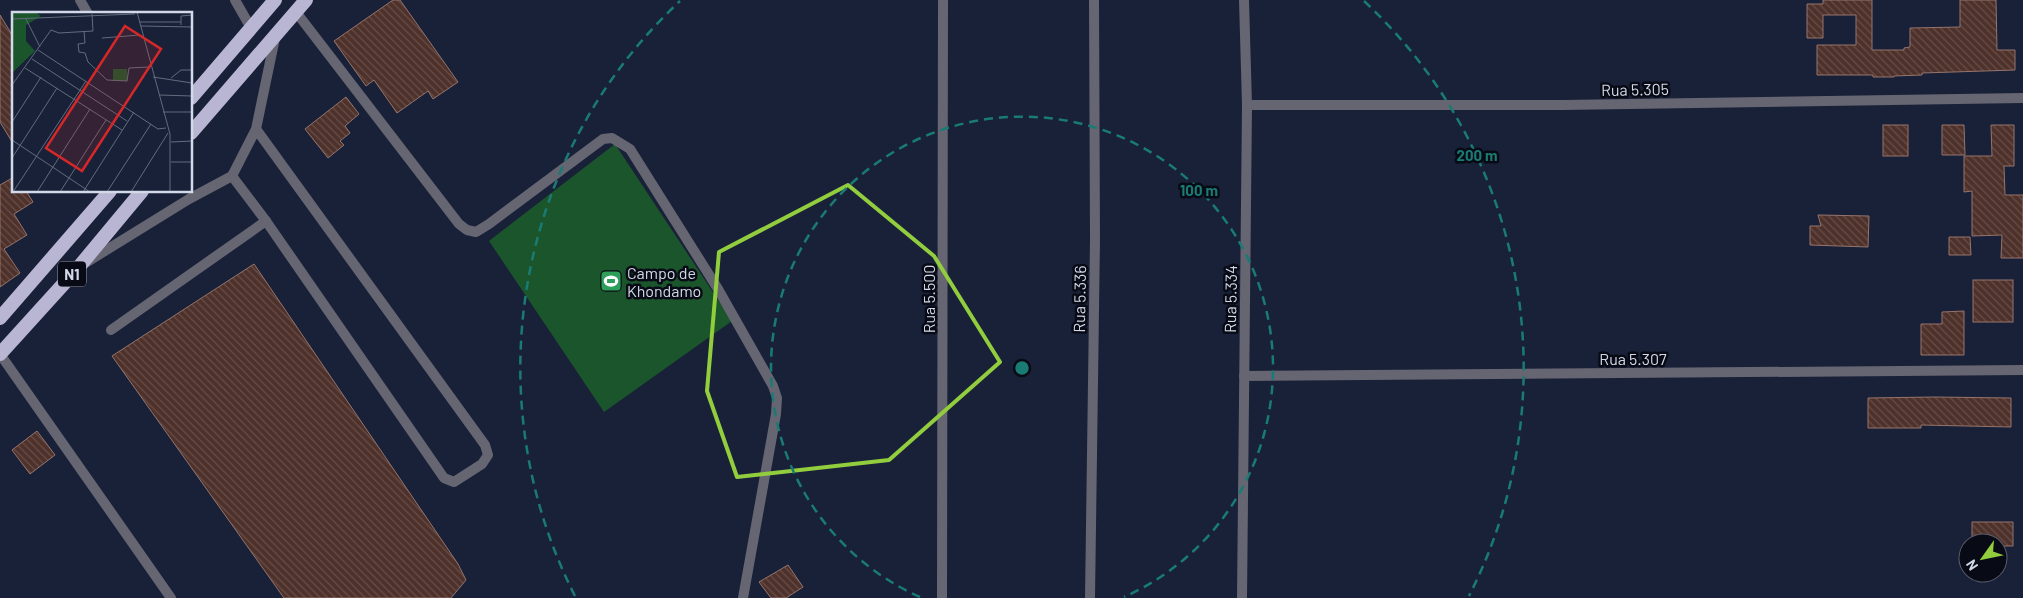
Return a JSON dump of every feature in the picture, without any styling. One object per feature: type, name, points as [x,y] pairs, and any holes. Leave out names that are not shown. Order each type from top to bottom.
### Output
[{"type":"highway","points":[[192,97],[275,0]]},
{"type":"highway","points":[[192,132],[306,0]]},
{"type":"highway","name":"N1","points":[[0,318],[109,192]]},
{"type":"highway","name":"N1","points":[[0,354],[78,268],[141,192]]},
{"type":"street","points":[[80,0],[87,12]]},
{"type":"street","points":[[235,0],[251,28]]},
{"type":"street","name":"Rua 5.500","points":[[942,598],[943,0]]},
{"type":"street","name":"Rua 5.336","points":[[1090,598],[1095,239],[1094,0]]},
{"type":"street","name":"Rua 5.334","points":[[1242,598],[1247,105],[1244,0]]},
{"type":"street","points":[[296,12],[459,224],[467,230],[476,232],[489,224],[602,139],[612,138],[630,149],[718,289],[773,386],[777,398],[776,414],[743,598]]},
{"type":"street","points":[[78,268],[189,199],[232,176],[256,130],[275,37]]},
{"type":"street","name":"Rua 5.305","points":[[1247,105],[1563,105],[2023,98]]},
{"type":"street","points":[[232,176],[266,221],[444,478],[454,482],[482,464],[488,455],[485,445],[256,130]]},
{"type":"street","points":[[112,330],[266,221]]},
{"type":"street","points":[[0,354],[171,598]]},
{"type":"street","name":"Rua 5.307","points":[[1244,376],[2023,370]]},
{"type":"highlighted area","points":[[848,185],[934,256],[1000,362],[889,460],[737,477],[707,391],[719,252]]},
{"type":"green space","name":"Campo de Khondamo","points":[[615,144],[732,321],[604,412],[489,241]]},
{"type":"building","points":[[393,0],[400,0],[458,82],[433,99],[428,91],[397,113],[374,80],[366,86],[334,41]]},
{"type":"building","points":[[1823,0],[1872,0],[1872,50],[1904,50],[1904,48],[1910,47],[1910,28],[1960,27],[1960,0],[1996,0],[1997,50],[2015,50],[2015,70],[1922,73],[1922,75],[1894,77],[1817,75],[1817,45],[1856,45],[1856,15],[1823,15],[1823,38],[1807,38],[1807,4],[1823,4]]},
{"type":"building","points":[[0,15],[12,35],[12,142],[0,122]]},
{"type":"building","points":[[346,97],[359,114],[345,126],[350,133],[340,141],[344,145],[328,158],[305,129]]},
{"type":"building","points":[[1883,125],[1908,125],[1908,156],[1883,156]]},
{"type":"building","points":[[1942,125],[1964,125],[1965,155],[1942,155]]},
{"type":"building","points":[[1991,125],[2014,125],[2014,166],[2004,166],[2005,195],[2023,195],[2023,258],[2001,258],[2002,235],[1972,236],[1972,191],[1964,192],[1964,156],[1992,156]]},
{"type":"building","points":[[12,178],[12,192],[27,192],[33,202],[14,214],[27,235],[4,249],[20,273],[0,287],[0,185]]},
{"type":"building","points":[[1818,215],[1869,216],[1868,247],[1810,245],[1810,226],[1821,226]]},
{"type":"building","points":[[1949,237],[1970,237],[1971,255],[1949,255]]},
{"type":"building","points":[[254,264],[458,564],[466,580],[451,598],[284,598],[112,356]]},
{"type":"building","points":[[1973,280],[2013,280],[2013,322],[1973,322]]},
{"type":"building","points":[[1964,311],[1964,355],[1921,355],[1921,324],[1942,324],[1942,312]]},
{"type":"building","points":[[1868,398],[2011,398],[2011,427],[1921,425],[1921,428],[1868,428]]},
{"type":"building","points":[[37,431],[55,455],[30,474],[12,450]]},
{"type":"building","points":[[1972,522],[2013,522],[2013,546],[2008,546],[2008,533],[1972,533]]},
{"type":"building","points":[[788,565],[803,587],[786,598],[771,598],[759,582]]},
{"type":"place","name":"Campo de Khondamo","points":[[611,281]]}]
